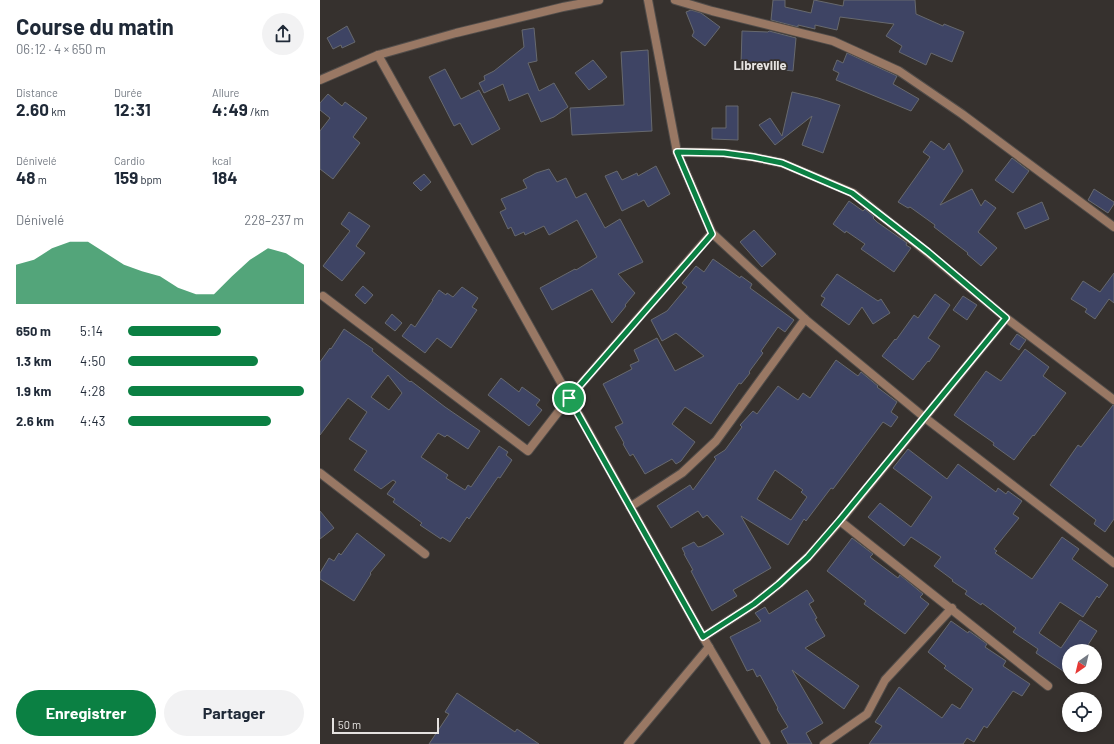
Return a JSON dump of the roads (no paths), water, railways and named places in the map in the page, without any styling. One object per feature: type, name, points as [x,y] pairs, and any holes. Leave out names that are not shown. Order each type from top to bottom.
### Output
[{"type":"street","points":[[320,80],[378,55],[464,31],[563,7],[599,0]]},
{"type":"street","points":[[648,0],[677,152],[712,234],[805,319],[924,417],[1114,563]]},
{"type":"street","points":[[675,0],[712,11],[833,41],[899,71],[962,114],[1114,227]]},
{"type":"street","points":[[378,55],[703,637],[766,744]]},
{"type":"street","points":[[677,152],[724,153],[782,163],[852,193],[928,252],[1006,318],[1114,400]]},
{"type":"street","points":[[323,296],[528,451],[569,398],[712,234]]},
{"type":"street","points":[[703,637],[754,604],[779,584],[808,557],[1006,318]]},
{"type":"street","points":[[630,507],[682,473],[716,442],[805,319]]},
{"type":"street","points":[[320,473],[425,554]]},
{"type":"street","points":[[840,520],[1048,686]]},
{"type":"street","points":[[824,744],[867,714],[884,680],[952,608]]},
{"type":"street","points":[[628,744],[709,647]]},
{"type":"district","name":"Libreville","points":[[760,65]]}]
